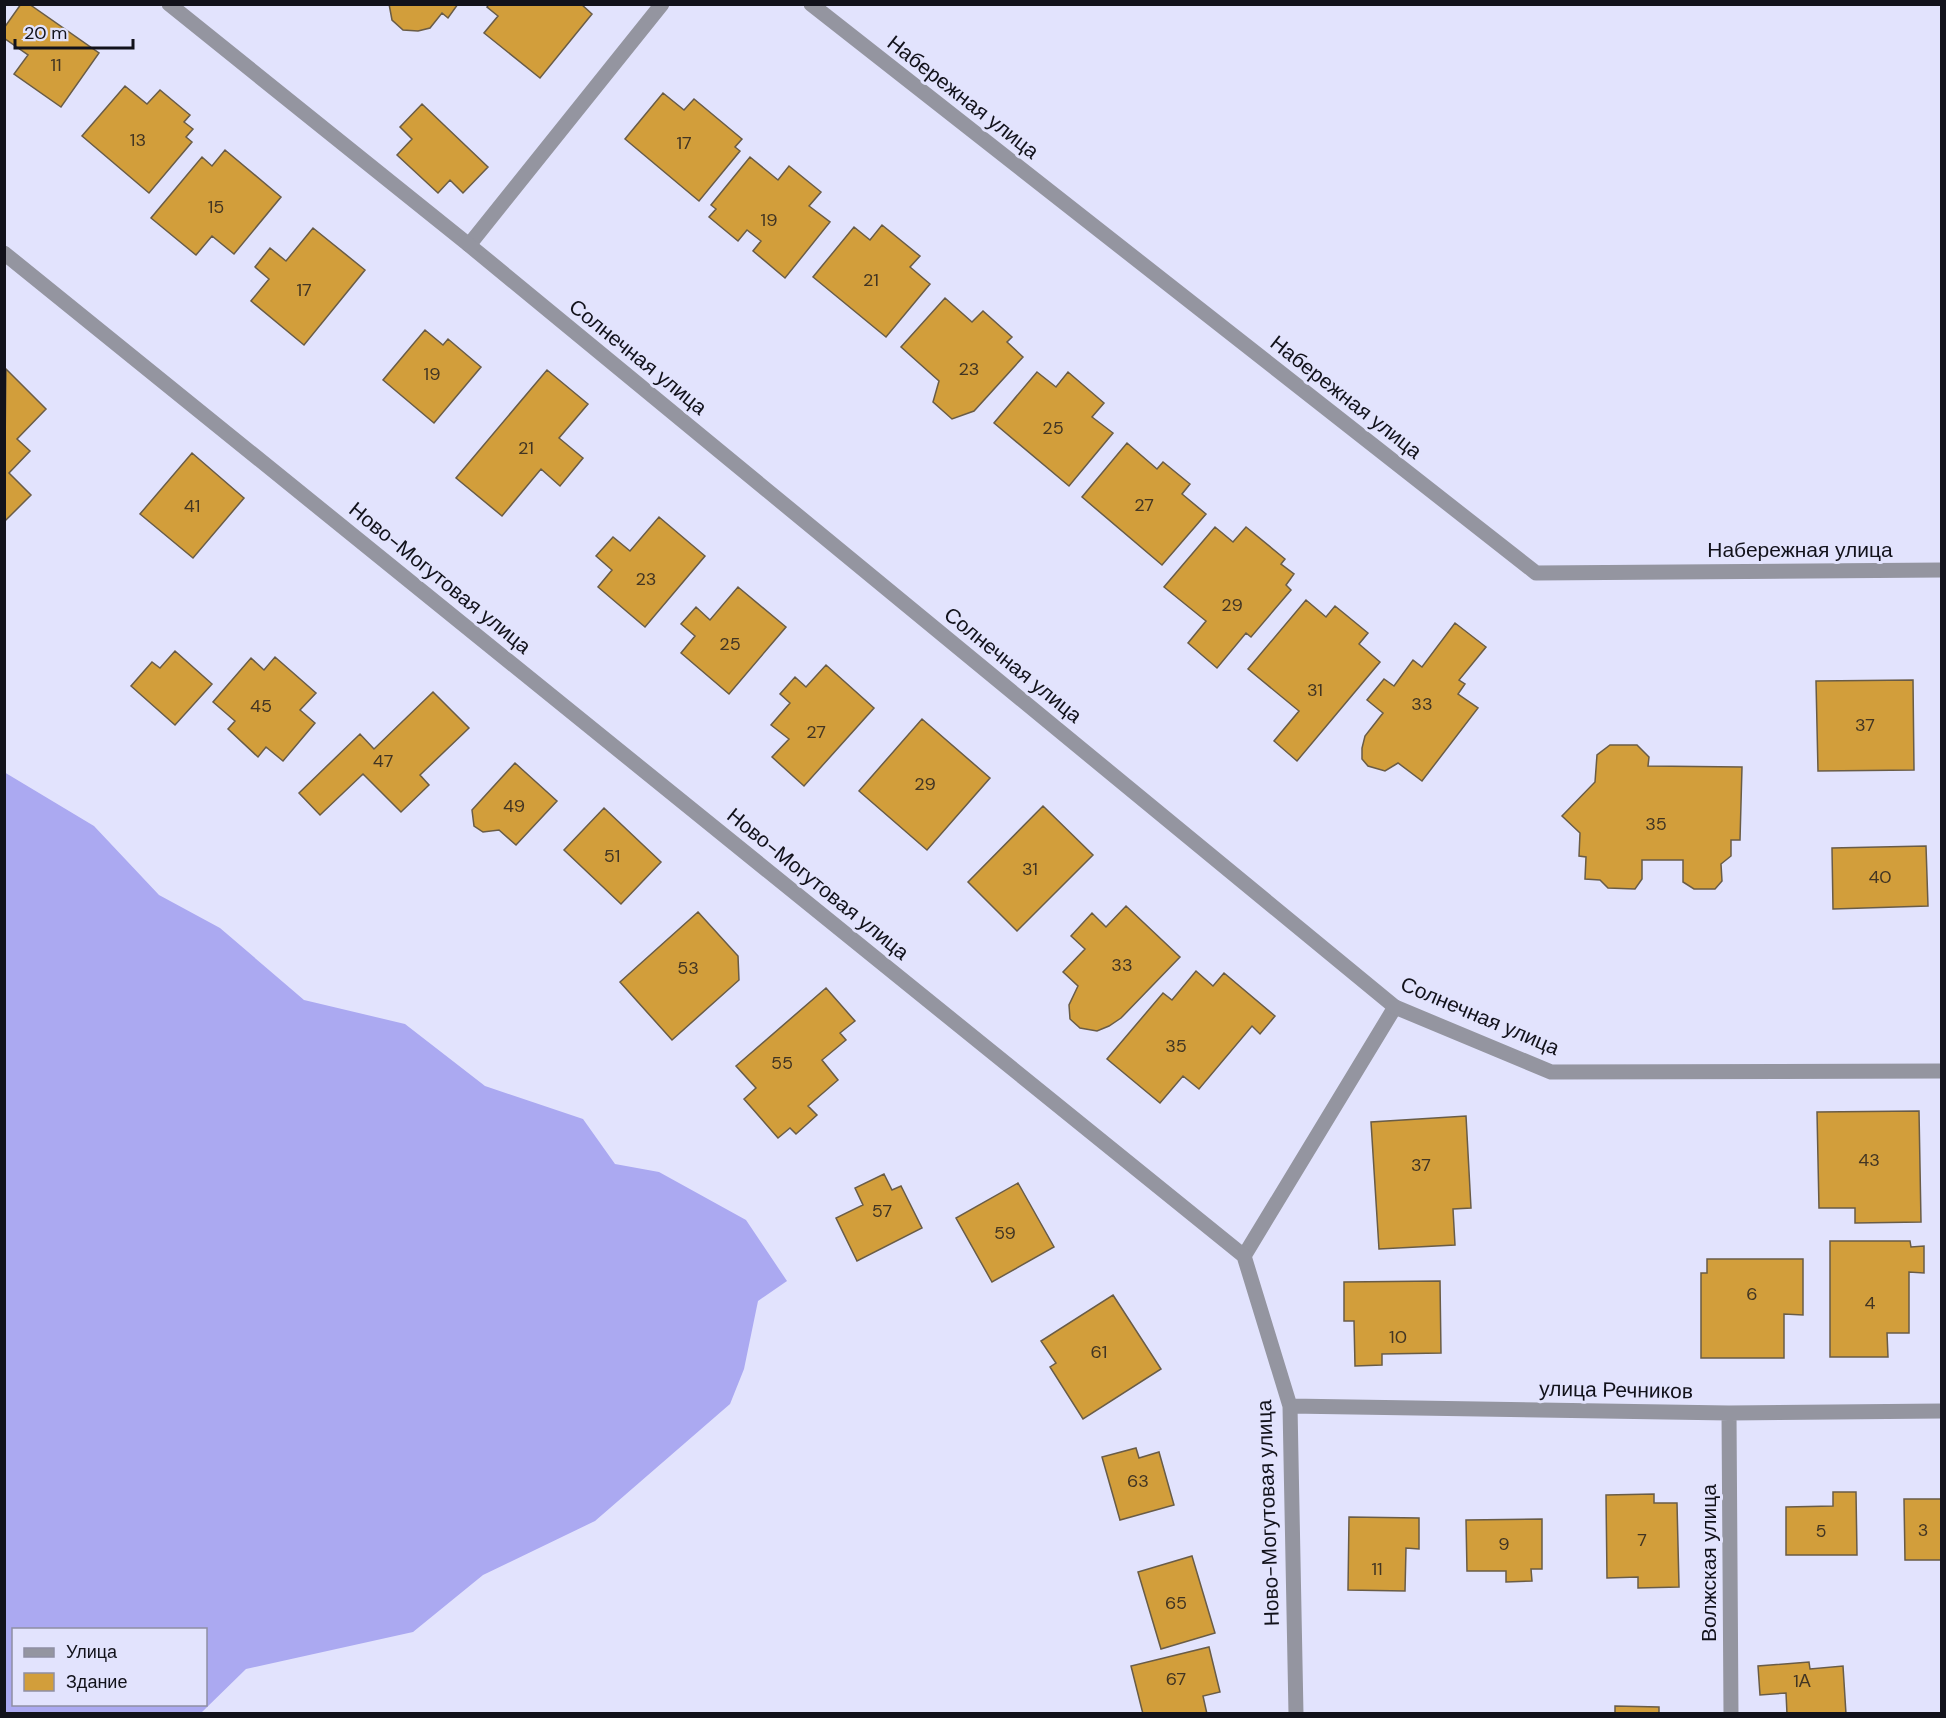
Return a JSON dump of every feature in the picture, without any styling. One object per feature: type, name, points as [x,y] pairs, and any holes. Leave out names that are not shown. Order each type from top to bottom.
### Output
[{"type":"street","name":"Солнечная улица","points":[[169,4],[469,245],[1395,1007],[1551,1072],[1941,1071]]},
{"type":"street","points":[[469,245],[662,4]]},
{"type":"street","name":"Набережная улица","points":[[811,4],[1536,573],[1941,570]]},
{"type":"street","name":"Ново-Могутовая улица","points":[[4,253],[1244,1256],[1290,1406],[1296,1713]]},
{"type":"street","points":[[1244,1256],[1395,1007]]},
{"type":"street","name":"улица Речников","points":[[1290,1406],[1729,1413],[1941,1411]]},
{"type":"street","name":"Волжская улица","points":[[1729,1413],[1731,1713]]},
{"type":"shaded area","points":[[4,772],[94,826],[159,895],[220,928],[304,1000],[405,1024],[485,1086],[583,1119],[615,1164],[659,1172],[746,1220],[787,1281],[758,1301],[744,1369],[730,1404],[595,1521],[483,1575],[413,1632],[246,1669],[201,1713],[5,1713]]},
{"type":"building","points":[[21,4],[29,4],[99,53],[61,107],[14,74],[28,55],[4,38],[4,28]]},
{"type":"building","points":[[389,4],[458,4],[448,18],[442,13],[430,28],[418,31],[403,30],[392,20]]},
{"type":"building","points":[[489,4],[581,4],[592,14],[540,78],[484,33],[498,16],[487,7]]},
{"type":"building","points":[[125,86],[147,104],[160,90],[190,115],[184,122],[193,129],[186,137],[192,142],[149,193],[82,136]]},
{"type":"building","points":[[663,93],[684,110],[694,99],[742,139],[735,147],[740,151],[699,201],[625,139]]},
{"type":"building","points":[[422,104],[488,167],[463,193],[450,180],[438,193],[397,155],[412,139],[400,127]]},
{"type":"building","points":[[225,150],[281,197],[234,254],[212,236],[196,255],[151,218],[202,157],[212,166]]},
{"type":"building","points":[[750,157],[778,180],[789,166],[821,192],[809,206],[830,222],[785,278],[753,251],[761,241],[747,230],[738,241],[709,217],[716,209],[711,205]]},
{"type":"building","points":[[882,225],[920,256],[910,267],[930,284],[886,337],[813,277],[854,227],[870,240]]},
{"type":"building","points":[[313,228],[365,270],[304,345],[251,301],[269,279],[255,267],[270,248],[286,261]]},
{"type":"building","points":[[945,298],[972,322],[983,311],[1012,337],[1007,342],[1023,357],[974,411],[952,419],[933,402],[939,381],[901,347]]},
{"type":"building","points":[[425,330],[443,345],[448,339],[481,367],[434,423],[383,380]]},
{"type":"building","points":[[6,369],[46,409],[17,439],[30,451],[9,473],[31,495],[4,522]]},
{"type":"building","points":[[547,370],[588,404],[559,438],[583,458],[560,486],[541,469],[502,516],[456,478]]},
{"type":"building","points":[[1037,372],[1056,387],[1068,372],[1104,403],[1092,417],[1113,433],[1069,486],[994,423]]},
{"type":"building","points":[[1127,443],[1157,469],[1163,462],[1190,484],[1182,494],[1206,514],[1162,565],[1082,497]]},
{"type":"building","points":[[192,453],[244,498],[193,558],[140,514]]},
{"type":"building","points":[[659,517],[705,556],[645,627],[598,587],[612,570],[596,556],[613,537],[630,551]]},
{"type":"building","points":[[1215,527],[1233,542],[1246,527],[1285,559],[1281,564],[1294,574],[1286,585],[1291,590],[1251,637],[1246,633],[1217,668],[1188,643],[1206,621],[1164,587]]},
{"type":"building","points":[[738,587],[786,627],[729,694],[681,653],[695,636],[681,624],[696,607],[710,620]]},
{"type":"building","points":[[1306,600],[1326,617],[1335,606],[1368,633],[1359,644],[1380,662],[1297,761],[1274,741],[1299,711],[1248,669]]},
{"type":"building","points":[[1455,623],[1486,647],[1459,680],[1465,684],[1458,694],[1478,708],[1422,781],[1398,763],[1385,771],[1368,766],[1362,759],[1365,736],[1383,713],[1367,700],[1384,679],[1394,686],[1413,660],[1422,667]]},
{"type":"building","points":[[175,651],[212,684],[175,725],[131,686],[152,662],[160,668]]},
{"type":"building","points":[[275,657],[316,693],[300,710],[315,723],[283,761],[266,747],[258,757],[228,729],[235,721],[213,702],[251,658],[264,670]]},
{"type":"building","points":[[826,665],[874,708],[804,786],[772,757],[789,739],[771,725],[790,703],[780,694],[795,677],[806,687]]},
{"type":"building","points":[[1913,680],[1914,770],[1818,771],[1816,681]]},
{"type":"building","points":[[433,692],[469,728],[420,775],[429,785],[401,812],[363,774],[320,815],[299,793],[360,734],[374,749]]},
{"type":"building","points":[[922,719],[990,778],[927,850],[859,791]]},
{"type":"building","points":[[1610,745],[1637,745],[1649,757],[1648,766],[1742,767],[1740,840],[1731,840],[1731,856],[1721,864],[1722,881],[1715,889],[1694,889],[1683,882],[1683,860],[1642,860],[1642,879],[1635,889],[1608,888],[1600,880],[1585,879],[1586,857],[1579,856],[1580,833],[1562,816],[1595,782],[1597,755]]},
{"type":"building","points":[[515,763],[557,801],[516,845],[499,830],[483,832],[474,826],[472,810]]},
{"type":"building","points":[[1043,806],[1093,855],[1017,931],[968,882]]},
{"type":"building","points":[[604,808],[661,862],[621,904],[564,850]]},
{"type":"building","points":[[1926,846],[1928,906],[1833,909],[1832,848]]},
{"type":"building","points":[[1126,906],[1180,957],[1121,1018],[1097,1031],[1080,1028],[1070,1019],[1069,1005],[1078,986],[1063,972],[1085,949],[1071,936],[1092,913],[1106,927]]},
{"type":"building","points":[[698,912],[738,956],[739,980],[672,1040],[620,982]]},
{"type":"building","points":[[1196,971],[1213,986],[1224,973],[1275,1016],[1260,1034],[1252,1026],[1199,1089],[1183,1076],[1160,1103],[1107,1059],[1163,993],[1172,1000]]},
{"type":"building","points":[[826,988],[855,1021],[840,1033],[846,1040],[822,1060],[838,1080],[808,1106],[817,1115],[796,1134],[790,1128],[778,1138],[744,1099],[756,1088],[736,1066]]},
{"type":"building","points":[[1919,1111],[1921,1222],[1855,1223],[1855,1208],[1819,1208],[1817,1112]]},
{"type":"building","points":[[1466,1116],[1471,1208],[1453,1209],[1455,1245],[1379,1249],[1371,1122]]},
{"type":"building","points":[[884,1174],[892,1190],[901,1186],[922,1228],[857,1261],[836,1218],[863,1205],[855,1188]]},
{"type":"building","points":[[1018,1183],[1054,1247],[992,1282],[956,1218]]},
{"type":"building","points":[[1830,1241],[1910,1241],[1911,1247],[1924,1246],[1924,1273],[1909,1272],[1909,1333],[1887,1333],[1888,1357],[1830,1357]]},
{"type":"building","points":[[1707,1259],[1803,1259],[1803,1315],[1784,1314],[1784,1358],[1701,1358],[1701,1273],[1707,1273]]},
{"type":"building","points":[[1440,1281],[1441,1353],[1382,1354],[1382,1365],[1355,1366],[1354,1321],[1344,1321],[1344,1282]]},
{"type":"building","points":[[1113,1295],[1161,1369],[1083,1419],[1050,1367],[1056,1363],[1041,1341]]},
{"type":"building","points":[[1136,1448],[1139,1458],[1159,1452],[1174,1505],[1120,1520],[1102,1457]]},
{"type":"building","points":[[1833,1492],[1856,1492],[1857,1555],[1786,1555],[1786,1507],[1833,1506]]},
{"type":"building","points":[[1654,1494],[1654,1503],[1677,1503],[1679,1587],[1638,1588],[1638,1577],[1607,1578],[1606,1495]]},
{"type":"building","points":[[1904,1499],[1942,1499],[1942,1560],[1905,1560]]},
{"type":"building","points":[[1349,1517],[1419,1518],[1419,1549],[1406,1548],[1405,1591],[1348,1590]]},
{"type":"building","points":[[1542,1519],[1542,1569],[1531,1569],[1532,1581],[1506,1582],[1506,1571],[1467,1571],[1466,1520]]},
{"type":"building","points":[[1192,1556],[1215,1633],[1161,1649],[1138,1572]]},
{"type":"building","points":[[1209,1647],[1220,1692],[1203,1696],[1207,1714],[1143,1714],[1131,1666]]},
{"type":"building","points":[[1809,1662],[1810,1669],[1843,1666],[1846,1714],[1787,1714],[1786,1693],[1760,1695],[1758,1666]]},
{"type":"building","points":[[1615,1706],[1659,1707],[1659,1714],[1615,1714]]}]
